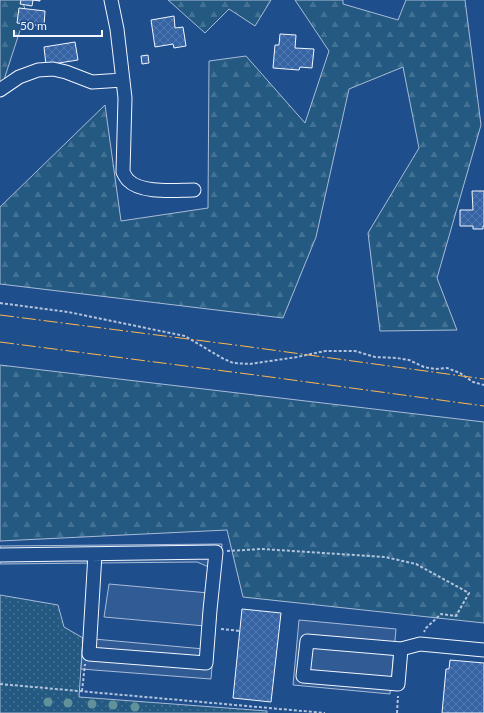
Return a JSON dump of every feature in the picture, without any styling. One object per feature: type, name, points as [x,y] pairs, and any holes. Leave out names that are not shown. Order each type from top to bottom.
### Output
[{"type":"lane","points":[[111,0],[117,29],[125,98],[123,172],[127,180],[135,186],[150,190],[194,190]]},
{"type":"lane","points":[[0,90],[19,77],[38,70],[53,69],[66,72],[92,82],[123,80]]},
{"type":"lane","points":[[0,555],[216,552],[206,664],[89,654],[95,554]]},
{"type":"lane","points":[[401,649],[398,684],[303,676],[307,641],[401,649],[420,644],[484,650]]},
{"type":"path","points":[[0,303],[68,312],[185,336],[233,363],[250,364],[326,351],[355,351],[375,357],[409,360],[424,367],[447,368],[460,373],[473,382],[484,385]]},
{"type":"path","points":[[216,552],[262,549],[385,557],[416,564],[468,593],[456,616],[441,614],[426,628],[420,644]]},
{"type":"path","points":[[209,628],[240,631]]},
{"type":"path","points":[[82,691],[85,660],[89,654]]},
{"type":"path","points":[[0,684],[325,713]]},
{"type":"path","points":[[397,713],[398,684]]},
{"type":"green space","points":[[0,0],[22,0],[26,12],[0,92]]},
{"type":"green space","points":[[168,0],[271,0],[255,26],[229,9],[205,33]]},
{"type":"green space","points":[[295,0],[343,0],[343,4],[398,20],[406,0],[465,0],[481,125],[437,278],[457,330],[380,331],[368,233],[419,148],[403,67],[349,89],[316,237],[283,318],[0,284],[0,207],[105,105],[121,221],[208,208],[209,61],[246,56],[305,123],[329,51]]},
{"type":"green space","points":[[0,365],[484,422],[484,623],[243,597],[227,530],[0,541]]},
{"type":"green space","points":[[0,595],[58,605],[64,627],[83,638],[79,697],[267,711],[267,713],[0,713]]},
{"type":"shaded area","points":[[222,544],[211,679],[81,669],[83,638],[204,649],[205,626],[104,617],[109,584],[209,593],[211,568],[197,562],[0,564],[0,546]]},
{"type":"shaded area","points":[[299,620],[396,629],[390,694],[293,685]]},
{"type":"building","points":[[21,0],[33,0],[32,6],[20,4]]},
{"type":"building","points":[[19,8],[45,11],[44,26],[17,23]]},
{"type":"building","points":[[174,16],[175,28],[183,27],[186,46],[174,48],[173,44],[155,47],[151,20]]},
{"type":"building","points":[[280,34],[296,35],[295,48],[314,49],[312,68],[300,67],[299,70],[273,68],[275,45],[279,45]]},
{"type":"building","points":[[75,42],[78,60],[46,65],[44,47]]},
{"type":"building","points":[[148,55],[149,63],[142,64],[141,56]]},
{"type":"building","points":[[472,191],[484,191],[483,229],[473,229],[473,226],[460,226],[460,210],[473,210]]},
{"type":"building","points":[[242,609],[281,613],[271,702],[233,698]]},
{"type":"building","points":[[450,660],[484,663],[484,713],[442,713],[446,669],[449,669]]},
{"type":"power","points":[[0,315],[484,379]]},
{"type":"power","points":[[0,342],[484,406]]}]
